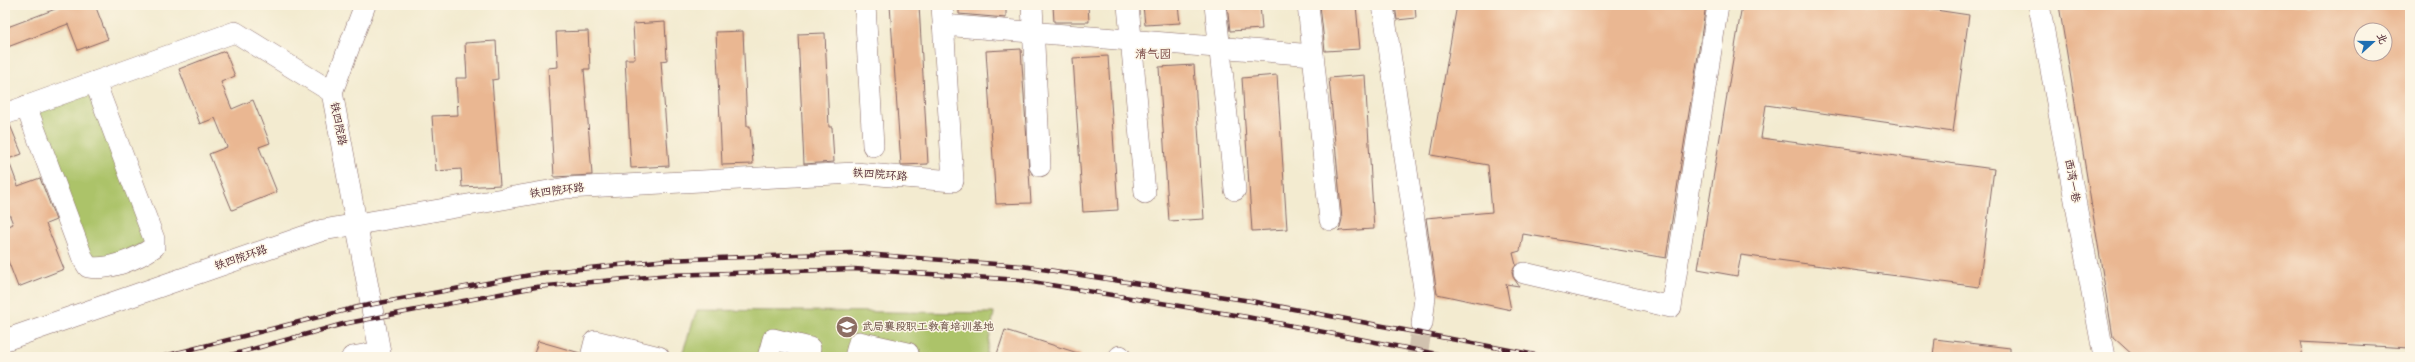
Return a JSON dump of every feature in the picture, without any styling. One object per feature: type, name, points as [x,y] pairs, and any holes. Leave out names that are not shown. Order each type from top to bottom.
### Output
[{"type":"street","name":"铁四院路","points":[[352,357],[380,352],[332,92],[365,5]]},
{"type":"street","points":[[865,5],[873,146]]},
{"type":"street","name":"铁四院环路","points":[[5,340],[323,230],[566,188],[855,173],[953,181],[942,5]]},
{"type":"street","points":[[1032,5],[1040,166]]},
{"type":"street","points":[[1128,5],[1146,193]]},
{"type":"street","points":[[1215,5],[1235,190]]},
{"type":"street","points":[[1308,5],[1330,220]]},
{"type":"street","points":[[1383,5],[1425,296],[1422,324]]},
{"type":"street","points":[[1524,273],[1671,307],[1718,5]]},
{"type":"street","name":"西湾一巷","points":[[2039,5],[2104,357]]},
{"type":"street","points":[[943,25],[1313,55]]},
{"type":"street","points":[[5,114],[234,32],[332,92]]},
{"type":"street","points":[[26,106],[83,260],[88,268],[100,269],[145,253],[154,247],[154,239],[95,82]]},
{"type":"street","points":[[768,357],[773,339],[810,348],[808,357]]},
{"type":"street","points":[[590,357],[595,341],[659,357]]},
{"type":"street","points":[[855,357],[858,342],[908,353],[907,357]]},
{"type":"green space","points":[[85,85],[154,239],[88,267],[26,106]]},
{"type":"green space","points":[[697,310],[994,313],[986,357],[681,357]]},
{"type":"building","points":[[66,5],[95,5],[108,39],[78,50],[68,24],[5,48],[5,28]]},
{"type":"building","points":[[890,5],[919,5],[928,164],[901,165]]},
{"type":"building","points":[[959,5],[1006,5],[1006,18],[959,14]]},
{"type":"building","points":[[1053,5],[1088,5],[1089,22],[1054,22]]},
{"type":"building","points":[[1143,5],[1178,5],[1180,23],[1145,25]]},
{"type":"building","points":[[1227,5],[1260,5],[1262,29],[1230,31]]},
{"type":"building","points":[[1320,5],[1356,5],[1360,49],[1325,51]]},
{"type":"building","points":[[1395,5],[1415,5],[1416,18],[1397,20]]},
{"type":"building","points":[[1457,5],[1706,5],[1666,258],[1523,234],[1520,251],[1513,253],[1516,265],[1512,271],[1513,277],[1519,286],[1506,284],[1511,310],[1437,294],[1426,218],[1492,212],[1488,165],[1431,155]]},
{"type":"building","points":[[1742,5],[1902,5],[1969,15],[1953,132],[1766,105],[1761,138],[1994,169],[1979,287],[1741,255],[1737,276],[1698,269]]},
{"type":"building","points":[[2059,5],[2410,5],[2410,348],[2300,342],[2303,357],[2135,357],[2113,337]]},
{"type":"building","points":[[665,22],[667,60],[661,61],[669,166],[631,168],[625,59],[635,59],[633,24]]},
{"type":"building","points":[[588,31],[590,69],[584,69],[592,175],[554,177],[548,68],[558,67],[556,32]]},
{"type":"building","points":[[743,31],[747,126],[750,126],[753,164],[722,165],[716,32]]},
{"type":"building","points":[[825,33],[829,127],[832,127],[834,162],[804,164],[798,34]]},
{"type":"building","points":[[496,41],[498,79],[492,80],[500,185],[462,187],[461,169],[436,171],[432,116],[458,115],[456,78],[467,78],[465,43]]},
{"type":"building","points":[[1021,49],[1031,203],[996,204],[986,51]]},
{"type":"building","points":[[225,51],[235,76],[221,82],[232,109],[253,100],[270,143],[259,147],[277,192],[232,210],[209,154],[227,147],[215,118],[200,124],[179,69]]},
{"type":"building","points":[[1108,56],[1118,210],[1083,212],[1073,58]]},
{"type":"building","points":[[1194,65],[1204,219],[1169,221],[1159,67]]},
{"type":"building","points":[[1277,75],[1287,229],[1252,231],[1242,78]]},
{"type":"building","points":[[1365,75],[1374,229],[1339,231],[1342,219],[1329,78]]},
{"type":"building","points":[[10,125],[22,154],[8,159],[18,186],[40,178],[56,220],[46,224],[64,269],[18,287],[5,253],[5,228],[13,224],[5,203],[5,126]]},
{"type":"building","points":[[1005,330],[1081,354],[1080,357],[996,357]]},
{"type":"building","points":[[1935,339],[2010,348],[2010,357],[1933,357]]},
{"type":"building","points":[[538,341],[580,353],[579,357],[533,357]]},
{"type":"tunnel","points":[[1417,357],[1422,324]]},
{"type":"railway","points":[[161,357],[358,307],[541,273],[667,260],[851,253],[1022,266],[1251,301],[1546,357]]},
{"type":"railway","points":[[224,357],[343,324],[536,287],[670,275],[854,269],[1020,280],[1247,317],[1452,357]]},
{"type":"place","name":"武局襄段职工教育培训基地","points":[[847,327]]},
{"type":"district","name":"清气园","points":[[1153,54]]}]
